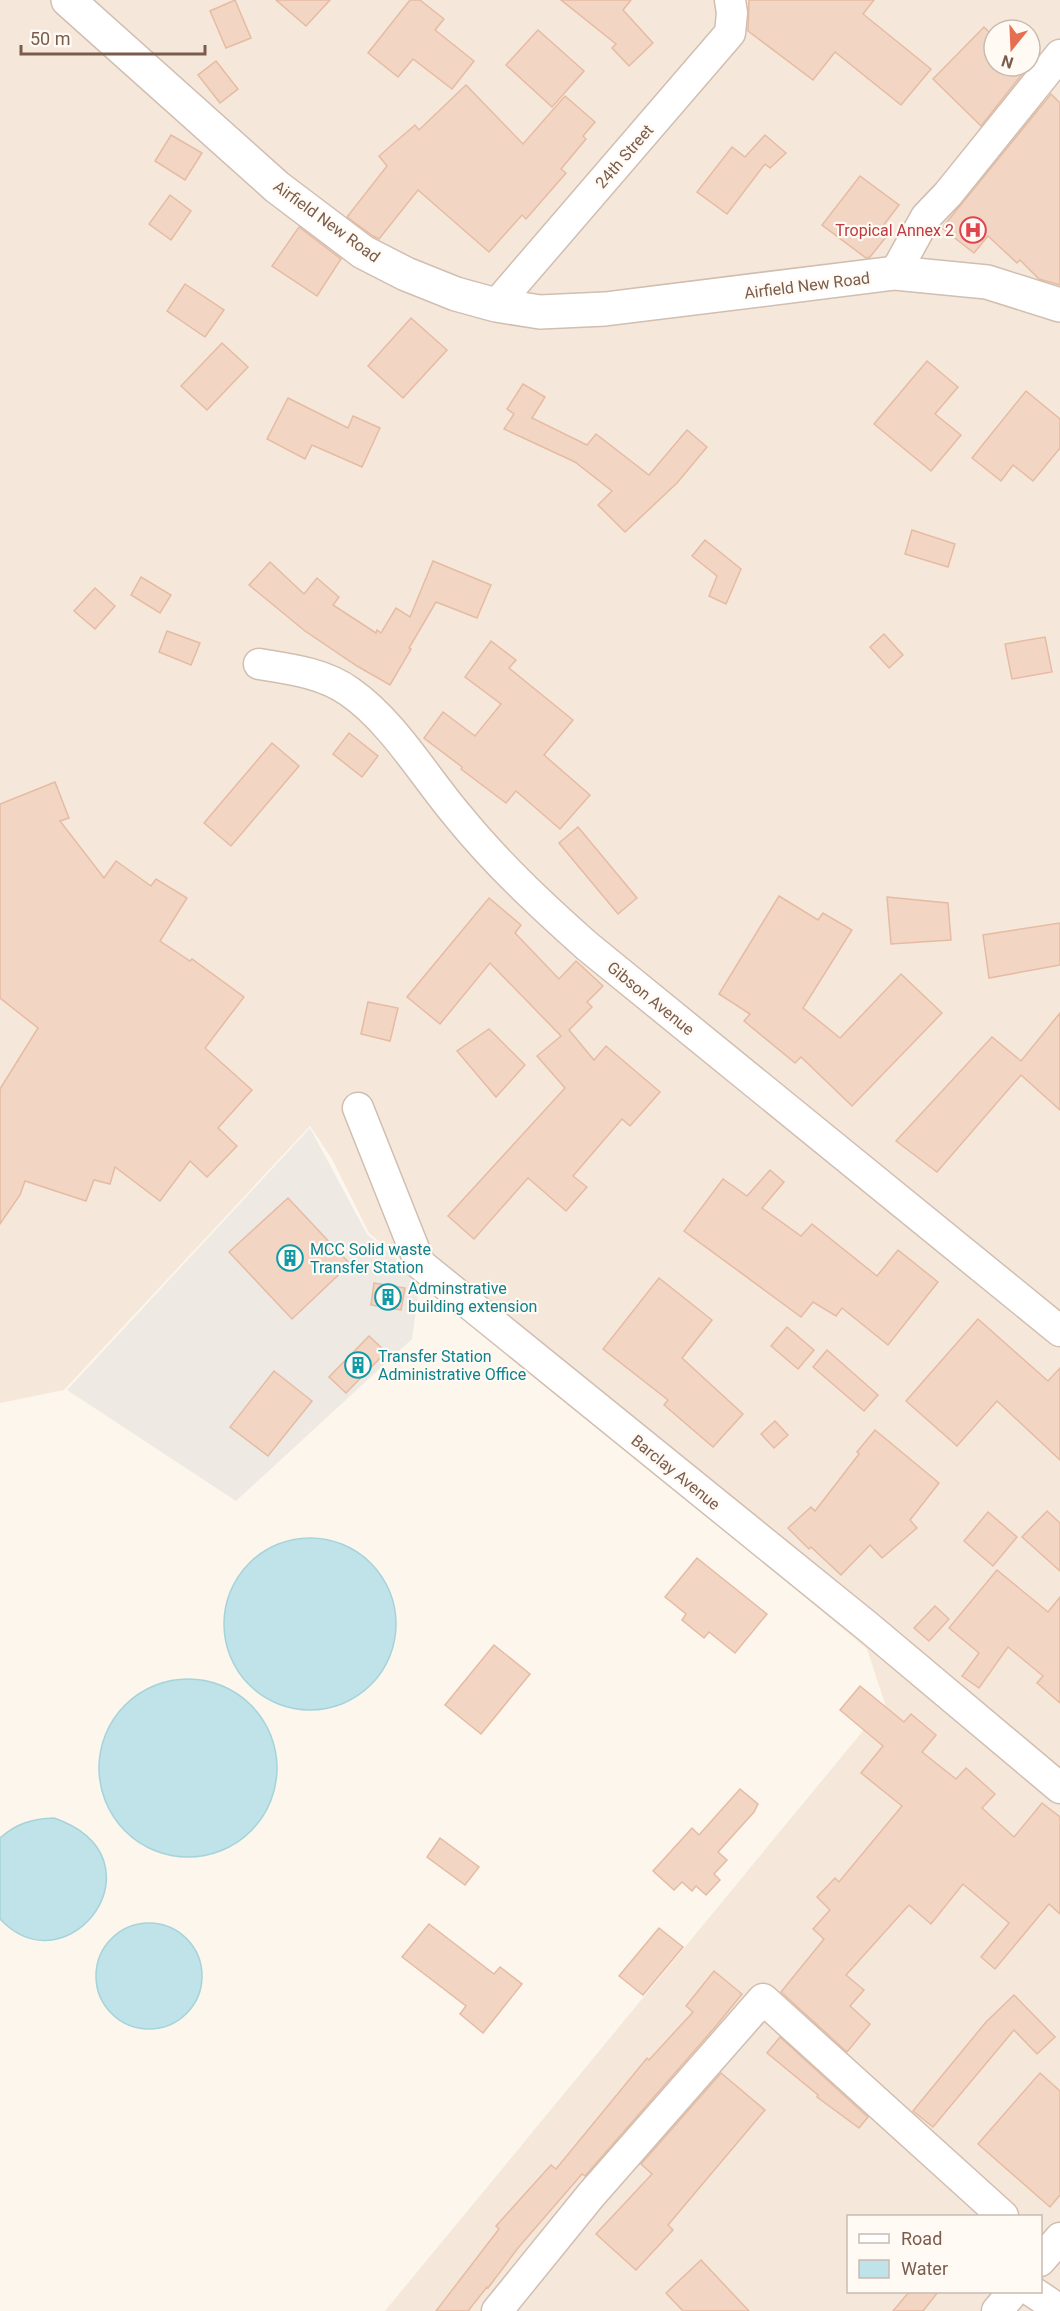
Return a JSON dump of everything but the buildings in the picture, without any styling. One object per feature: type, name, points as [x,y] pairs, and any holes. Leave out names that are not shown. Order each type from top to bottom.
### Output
[{"type":"street","name":"Airfield New Road","points":[[68,0],[277,187],[363,252],[406,274],[456,294],[496,305],[540,312],[605,309],[895,273],[987,282],[1060,305]]},
{"type":"street","name":"24th Street","points":[[496,305],[730,33],[732,13],[730,0]]},
{"type":"street","points":[[895,273],[926,217],[948,194],[1060,55]]},
{"type":"street","name":"Gibson Avenue","points":[[259,664],[298,670],[331,681],[351,692],[392,732],[485,848],[520,885],[586,946],[1060,1331]]},
{"type":"street","name":"Barclay Avenue","points":[[358,1108],[420,1264],[867,1626],[1060,1788]]},
{"type":"street","points":[[497,2311],[591,2195],[763,1999],[1001,2215]]},
{"type":"street","points":[[997,2311],[1012,2293]]},
{"type":"street","points":[[1034,2293],[1060,2310]]},
{"type":"shaded area","points":[[0,0],[1060,0],[1060,2311],[385,2311],[885,1704],[867,1649],[369,1233],[332,1159],[310,1126],[64,1390],[0,1403]]},
{"type":"shaded area","points":[[310,1128],[367,1234],[420,1279],[412,1339],[236,1501],[67,1390]]},
{"type":"water","points":[[310,1538],[343,1545],[371,1563],[389,1591],[396,1624],[389,1657],[371,1685],[343,1703],[310,1710],[277,1703],[249,1685],[231,1657],[224,1624],[231,1591],[249,1563],[277,1545]]},
{"type":"water","points":[[188,1679],[222,1686],[251,1705],[270,1734],[277,1768],[270,1802],[251,1831],[222,1850],[188,1857],[154,1850],[125,1831],[106,1802],[99,1768],[106,1734],[125,1705],[154,1686]]},
{"type":"water","points":[[54,1818],[88,1837],[104,1861],[106,1887],[96,1911],[78,1930],[54,1940],[27,1937],[0,1919],[0,1838],[25,1823]]},
{"type":"water","points":[[149,1923],[169,1927],[187,1938],[198,1956],[202,1976],[198,1996],[187,2014],[169,2025],[149,2029],[129,2025],[111,2014],[100,1996],[96,1976],[100,1956],[111,1938],[129,1927]]},
{"type":"place","name":"Tropical Annex 2","points":[[973,230]]},
{"type":"place","name":"MCC Solid waste Transfer Station","points":[[290,1258]]},
{"type":"place","name":"Adminstrative building extension","points":[[388,1297]]},
{"type":"place","name":"Transfer Station Administrative Office","points":[[358,1365]]}]
